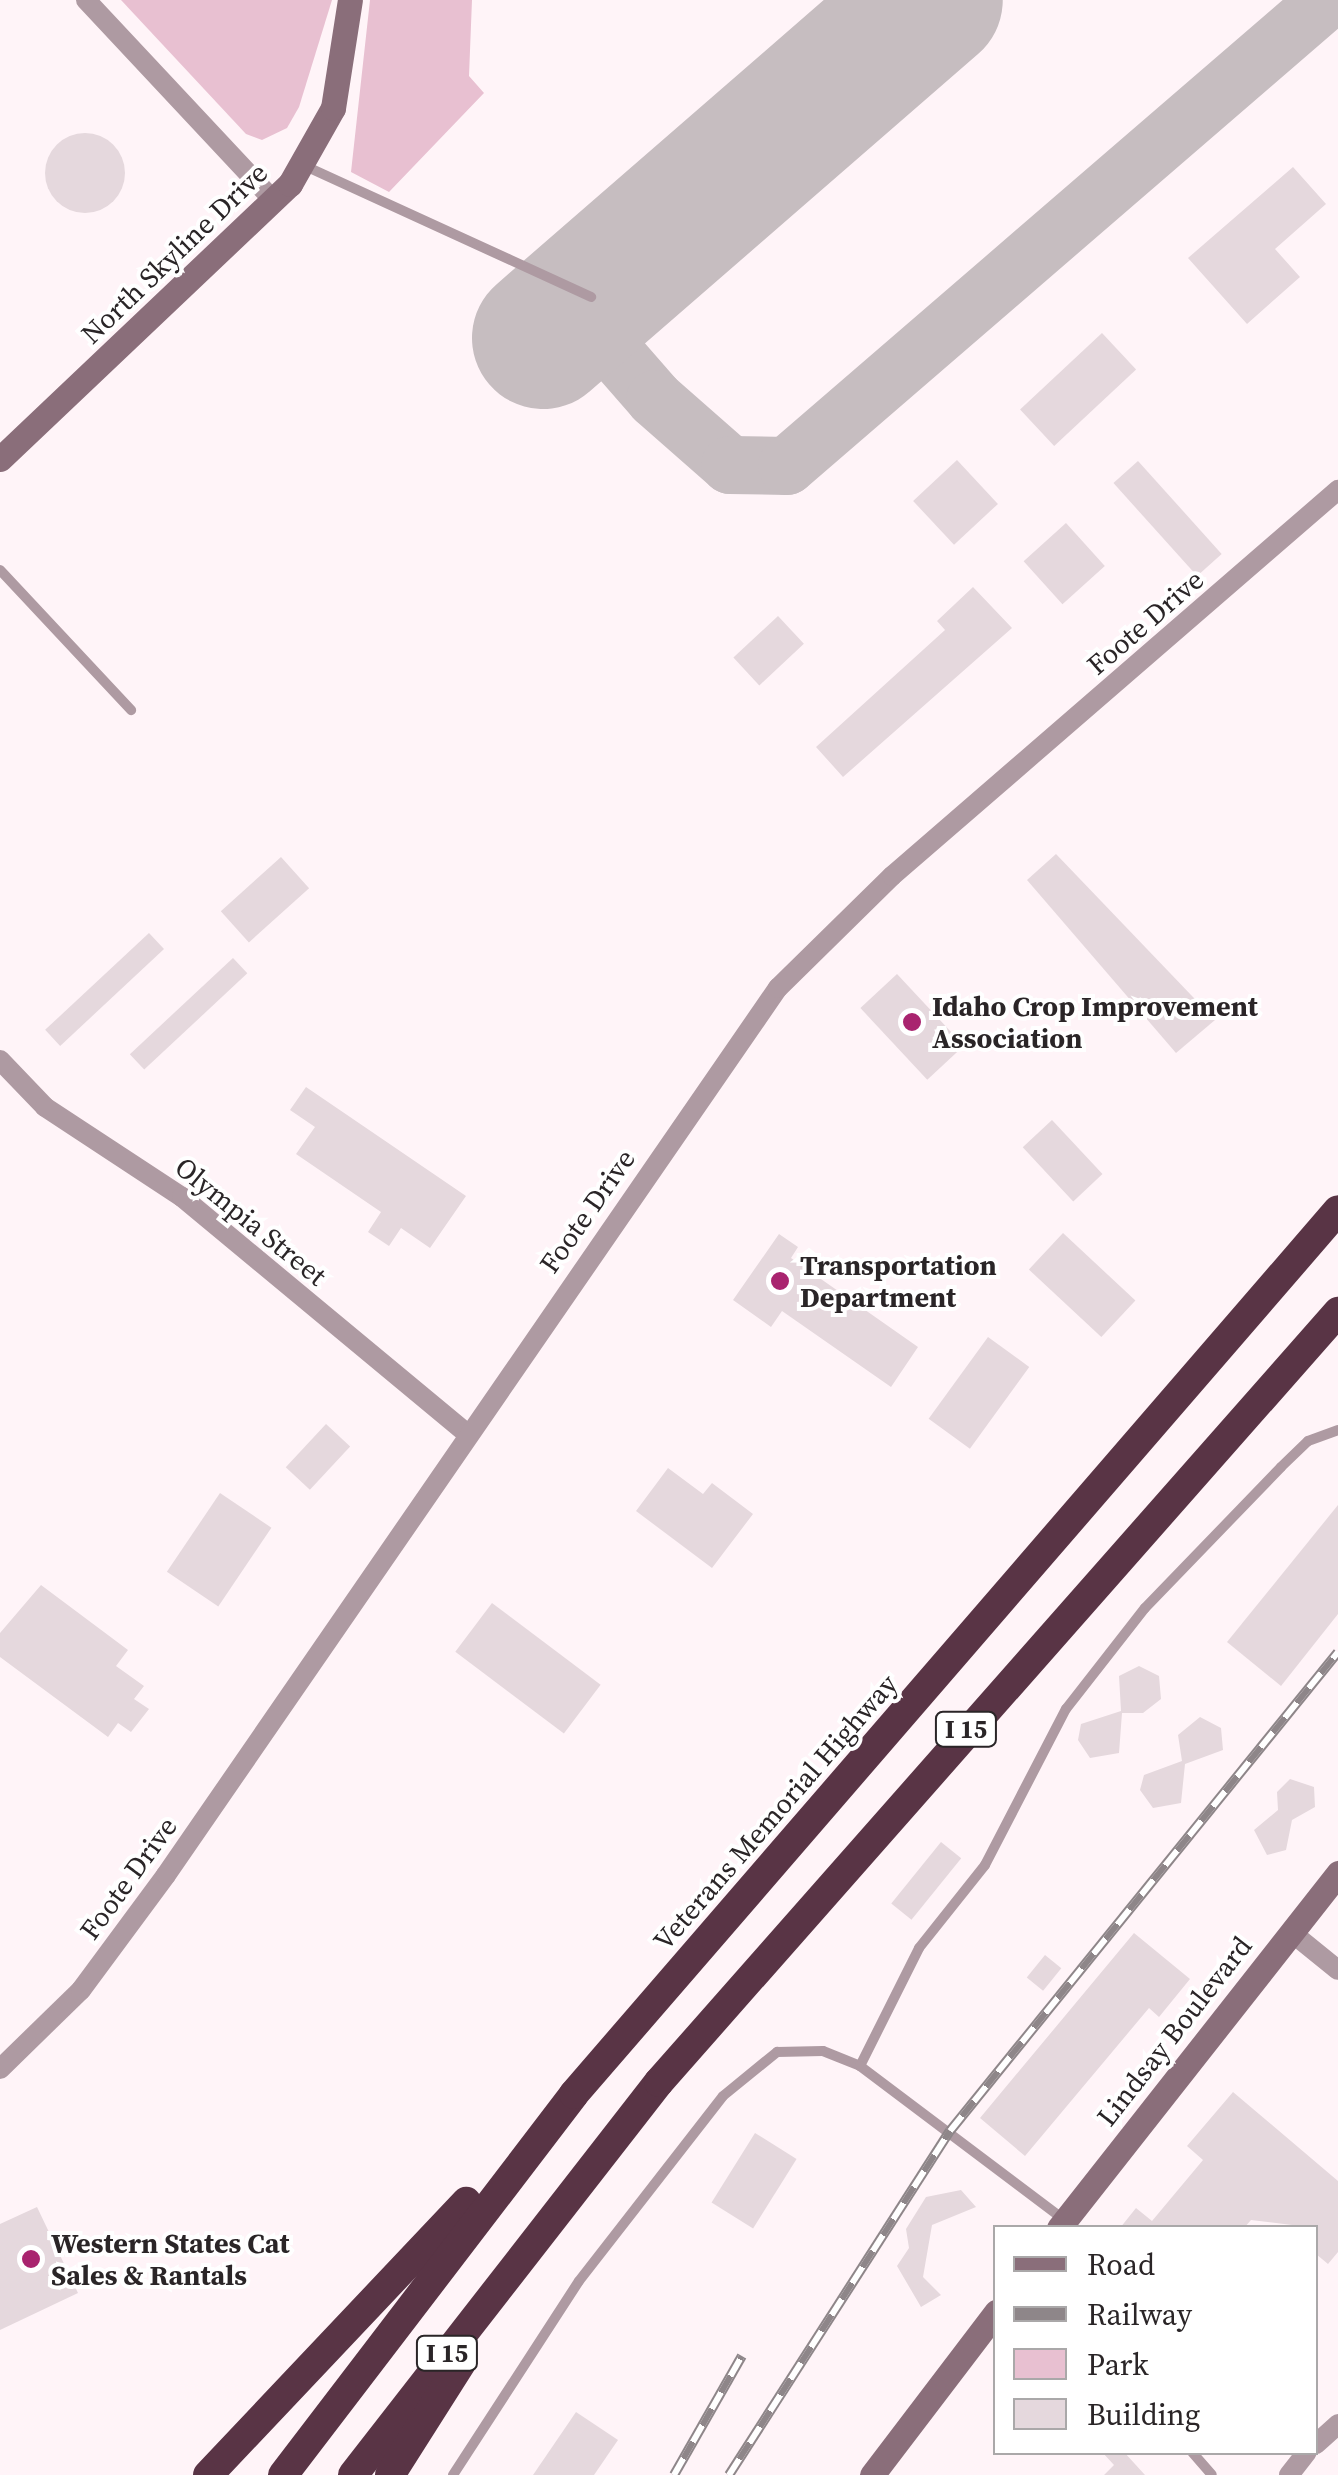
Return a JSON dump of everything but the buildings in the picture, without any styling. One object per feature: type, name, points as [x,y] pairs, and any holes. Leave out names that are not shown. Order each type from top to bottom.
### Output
[{"type":"highway","name":"Veterans Memorial Highway","points":[[283,2475],[574,2094],[1338,1210]]},
{"type":"highway","name":"I 15","points":[[353,2475],[659,2082],[1338,1312]]},
{"type":"highway","points":[[208,2475],[574,2094]]},
{"type":"highway","points":[[390,2475],[541,2232]]},
{"type":"street","points":[[86,0],[274,200]]},
{"type":"street","name":"North Skyline Drive","points":[[0,459],[274,200],[302,165],[332,108],[350,0]]},
{"type":"street","name":"Foote Drive","points":[[0,2070],[81,1990],[138,1913],[464,1432],[778,988],[892,876],[1338,490]]},
{"type":"street","name":"Olympia Street","points":[[0,1060],[45,1107],[182,1197],[464,1432]]},
{"type":"street","name":"Lindsay Boulevard","points":[[1062,2224],[1338,1872]]},
{"type":"street","points":[[1291,1932],[1338,1970]]},
{"type":"street","points":[[872,2475],[993,2316]]},
{"type":"street","points":[[1318,2442],[1338,2424]]},
{"type":"street","points":[[1289,2475],[1305,2455]]},
{"type":"lane","points":[[302,165],[591,297]]},
{"type":"lane","points":[[0,570],[131,710]]},
{"type":"lane","points":[[860,2066],[920,1948],[985,1865],[1066,1709],[1145,1608],[1281,1467],[1338,1430]]},
{"type":"lane","points":[[453,2475],[506,2382],[723,2096],[776,2052],[822,2052],[860,2066],[1062,2224]]},
{"type":"lane","points":[[1195,2455],[1212,2475]]},
{"type":"green space","points":[[121,0],[332,0],[299,107],[287,128],[262,140],[246,134]]},
{"type":"green space","points":[[370,0],[472,0],[469,76],[484,93],[389,192],[351,172]]},
{"type":"taxiway","points":[[606,284],[596,303],[601,337],[655,399],[730,465],[787,466],[1327,0]]},
{"type":"runway","points":[[543,338],[932,0]]},
{"type":"railway","points":[[729,2475],[950,2131],[1338,1652]]},
{"type":"railway","points":[[674,2475],[742,2356]]},
{"type":"place","name":"Idaho Crop Improvement Association","points":[[912,1022]]},
{"type":"place","name":"Transportation Department","points":[[780,1281]]},
{"type":"place","name":"Western States Cat Sales & Rantals","points":[[31,2259]]}]
